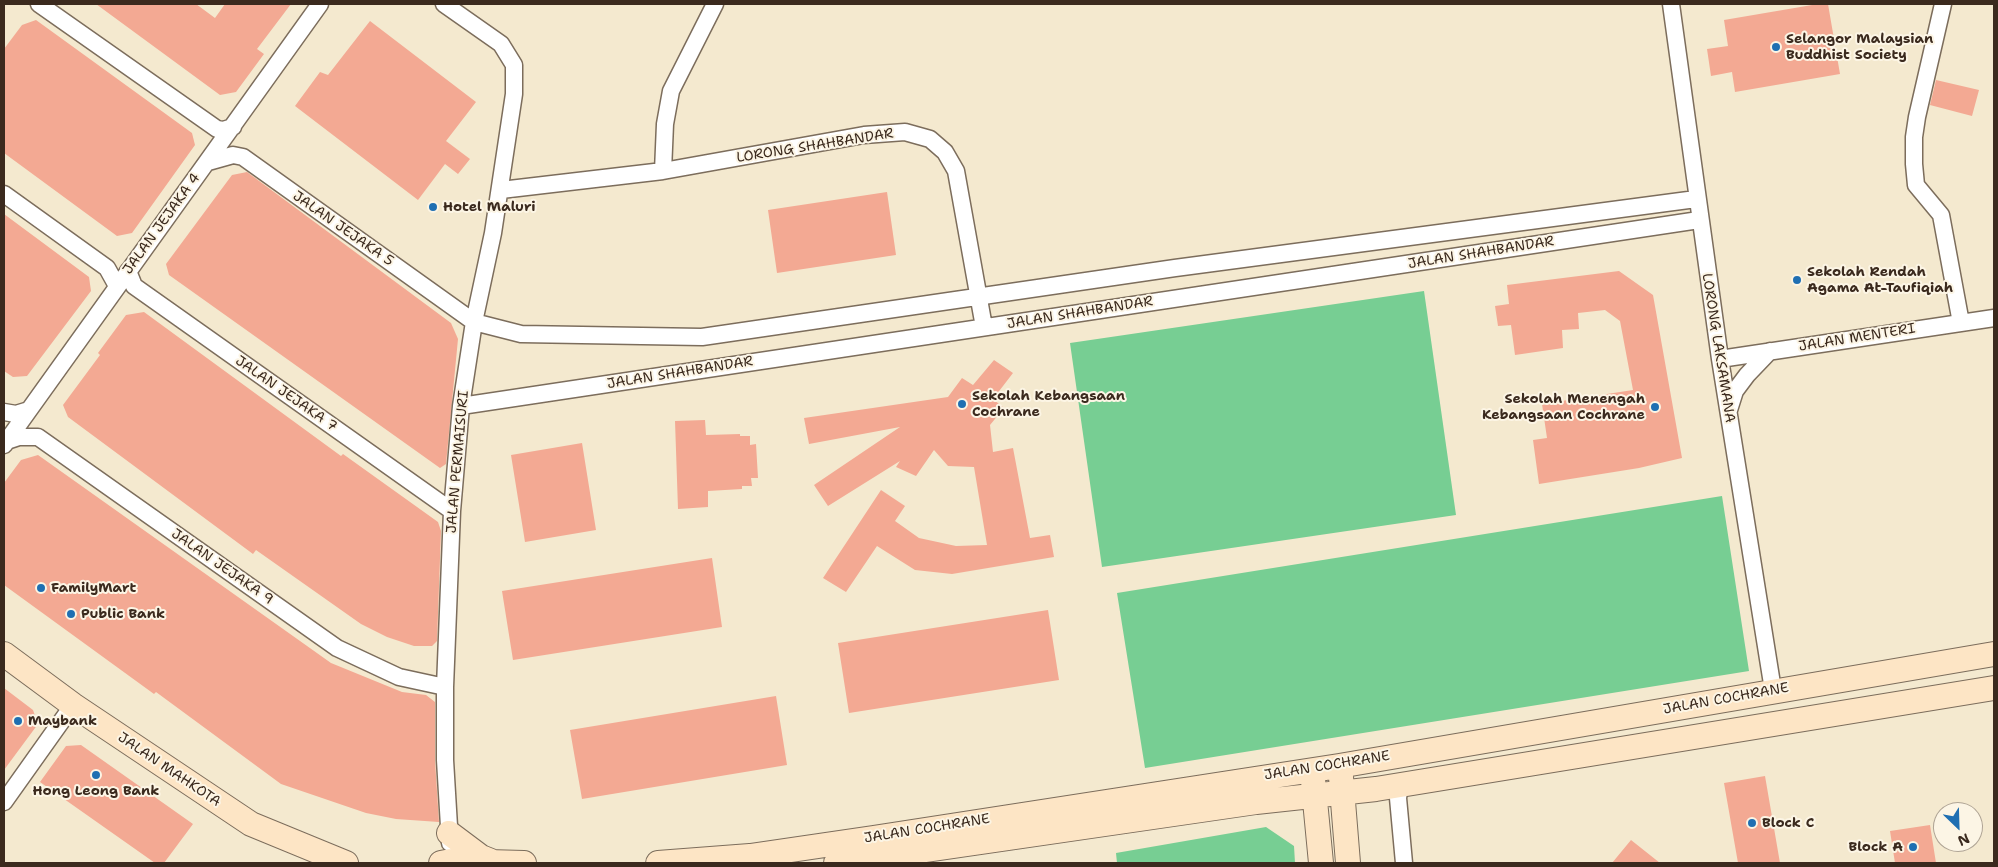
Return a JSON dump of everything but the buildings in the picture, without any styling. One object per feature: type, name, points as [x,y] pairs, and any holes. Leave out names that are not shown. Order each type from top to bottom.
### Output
[{"type":"street","points":[[39,4],[217,129],[233,127]]},
{"type":"street","name":"JALAN JEJAKA 4","points":[[5,443],[320,4]]},
{"type":"street","name":"JALAN PERMAISURI","points":[[444,4],[501,44],[514,66],[514,94],[501,190],[474,322],[462,406],[452,511],[445,687],[445,760],[449,833],[447,862]]},
{"type":"street","points":[[664,171],[664,124],[671,91],[715,4]]},
{"type":"street","name":"LORONG LAKSAMANA","points":[[1671,4],[1699,220],[1773,690]]},
{"type":"street","points":[[1943,4],[1914,137],[1916,186],[1941,214],[1961,323]]},
{"type":"street","name":"LORONG SHAHBANDAR","points":[[501,190],[534,188],[664,171],[864,135],[905,132],[930,139],[945,152],[956,171],[984,327]]},
{"type":"street","name":"JALAN JEJAKA 5","points":[[208,162],[233,155],[243,157],[474,322]]},
{"type":"street","points":[[4,194],[107,268],[117,286]]},
{"type":"street","name":"JALAN SHAHBANDAR","points":[[474,322],[521,334],[702,337],[979,296],[1696,199]]},
{"type":"street","name":"JALAN SHAHBANDAR","points":[[462,406],[1699,220]]},
{"type":"street","name":"JALAN JEJAKA 7","points":[[128,271],[134,286],[452,511]]},
{"type":"street","name":"JALAN MENTERI","points":[[1720,359],[1994,318]]},
{"type":"street","points":[[1728,412],[1735,391],[1747,374],[1770,351]]},
{"type":"street","points":[[4,412],[16,414],[29,410]]},
{"type":"street","name":"JALAN JEJAKA 9","points":[[5,443],[19,437],[38,437],[337,648],[399,677],[445,687]]},
{"type":"street","name":"JALAN MAHKOTA","points":[[4,654],[73,705],[251,824],[346,863]]},
{"type":"street","name":"JALAN COCHRANE","points":[[658,863],[750,856],[1339,766],[1773,690],[1994,654]]},
{"type":"street","name":"JALAN COCHRANE","points":[[836,863],[1256,802],[1400,785],[1994,688]]},
{"type":"street","points":[[4,802],[73,705]]},
{"type":"street","points":[[1339,766],[1348,863]]},
{"type":"street","points":[[1311,769],[1321,863]]},
{"type":"street","points":[[1400,785],[1398,798],[1404,863]]},
{"type":"street","points":[[449,833],[481,858],[493,861]]},
{"type":"street","points":[[447,862],[493,861],[524,863]]},
{"type":"green space","points":[[1424,291],[1456,515],[1102,567],[1070,343]]},
{"type":"green space","points":[[1722,496],[1749,671],[1145,768],[1117,593]]},
{"type":"green space","points":[[1266,827],[1294,846],[1295,863],[1117,863],[1116,853]]},
{"type":"place","name":"Selangor Malaysian Buddhist Society","points":[[1776,47]]},
{"type":"place","name":"Hotel Maluri","points":[[433,207]]},
{"type":"place","name":"Sekolah Rendah Agama At-Taufiqiah","points":[[1797,280]]},
{"type":"place","name":"Sekolah Kebangsaan Cochrane","points":[[962,404]]},
{"type":"place","name":"Sekolah Menengah Kebangsaan Cochrane","points":[[1655,407]]},
{"type":"place","name":"FamilyMart","points":[[41,588]]},
{"type":"place","name":"Public Bank","points":[[71,614]]},
{"type":"place","name":"Maybank","points":[[18,721]]},
{"type":"place","name":"Hong Leong Bank","points":[[96,775]]},
{"type":"place","name":"Block C","points":[[1752,823]]},
{"type":"place","name":"Block A","points":[[1913,847]]}]
